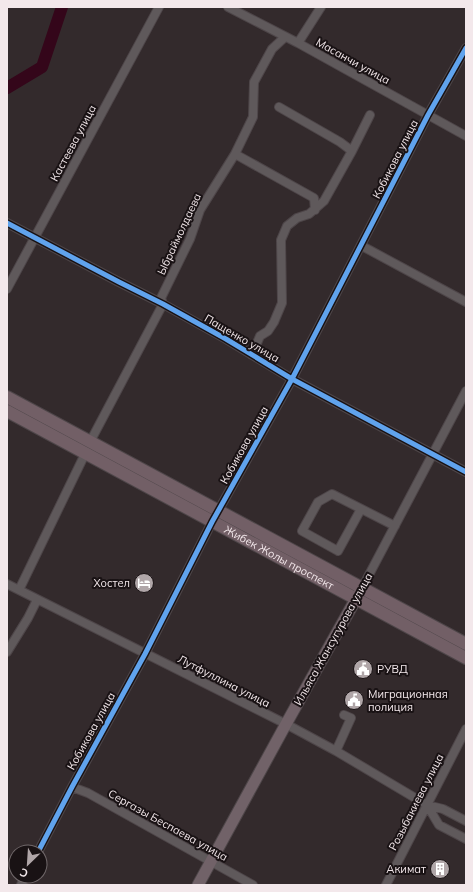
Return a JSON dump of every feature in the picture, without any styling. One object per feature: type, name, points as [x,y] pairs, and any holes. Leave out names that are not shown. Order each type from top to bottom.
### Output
[{"type":"highway","name":"Жибек Жолы проспект","points":[[7,397],[218,512],[466,644]]},
{"type":"highway","name":"Жибек Жолы проспект","points":[[7,411],[466,658]]},
{"type":"main road","name":"Ильяса Жансугурова улица","points":[[198,885],[362,588]]},
{"type":"street","name":"Кастеева улица","points":[[7,289],[159,7]]},
{"type":"street","name":"Масанчи улица","points":[[228,7],[298,43],[466,136]]},
{"type":"street","points":[[298,43],[321,7]]},
{"type":"street","name":"Ыбраймолдаева","points":[[90,442],[163,304],[161,298],[190,239],[200,210],[235,154],[253,117],[254,82],[272,49],[285,37]]},
{"type":"street","name":"Кобикова улица","points":[[42,844],[145,654],[212,522],[292,379],[362,246],[428,115],[466,48]]},
{"type":"street","points":[[278,107],[340,142],[352,151]]},
{"type":"street","points":[[252,355],[260,336],[268,331],[274,322],[282,303],[281,240],[287,226],[297,218],[309,214],[315,210],[324,201],[370,115]]},
{"type":"street","points":[[235,154],[314,198],[315,210]]},
{"type":"street","name":"Пащенко улица","points":[[7,223],[163,304],[292,379],[466,472]]},
{"type":"street","points":[[362,246],[466,302]]},
{"type":"street","name":"Ильяса Жансугурова улица","points":[[362,588],[466,391]]},
{"type":"street","points":[[19,590],[85,454]]},
{"type":"street","points":[[361,509],[338,551],[302,531],[318,502],[332,494],[395,526]]},
{"type":"street","name":"Лутфуллина улица","points":[[7,584],[286,724],[336,751],[427,805],[443,809],[466,821]]},
{"type":"street","points":[[7,652],[37,600]]},
{"type":"street","points":[[336,751],[351,718],[344,715]]},
{"type":"street","name":"Розыбакиева улица","points":[[386,885],[466,729]]},
{"type":"street","name":"Сергазы Беспаева улица","points":[[72,787],[88,793],[253,885]]},
{"type":"street","name":"Лутфуллина улица","points":[[427,805],[439,825],[466,839]]},
{"type":"waterway","points":[[7,88],[42,67],[62,7]]},
{"type":"cycle path","points":[[42,844],[145,654],[212,522],[292,379],[428,115],[466,48]]},
{"type":"cycle path","points":[[7,223],[163,304],[226,339],[292,379],[466,472]]},
{"type":"place","name":"Хостел","points":[[144,583]]},
{"type":"place","name":"РУВД","points":[[363,669]]},
{"type":"place","name":"Миграционная полиция","points":[[354,700]]},
{"type":"place","name":"Акимат","points":[[440,869]]}]
